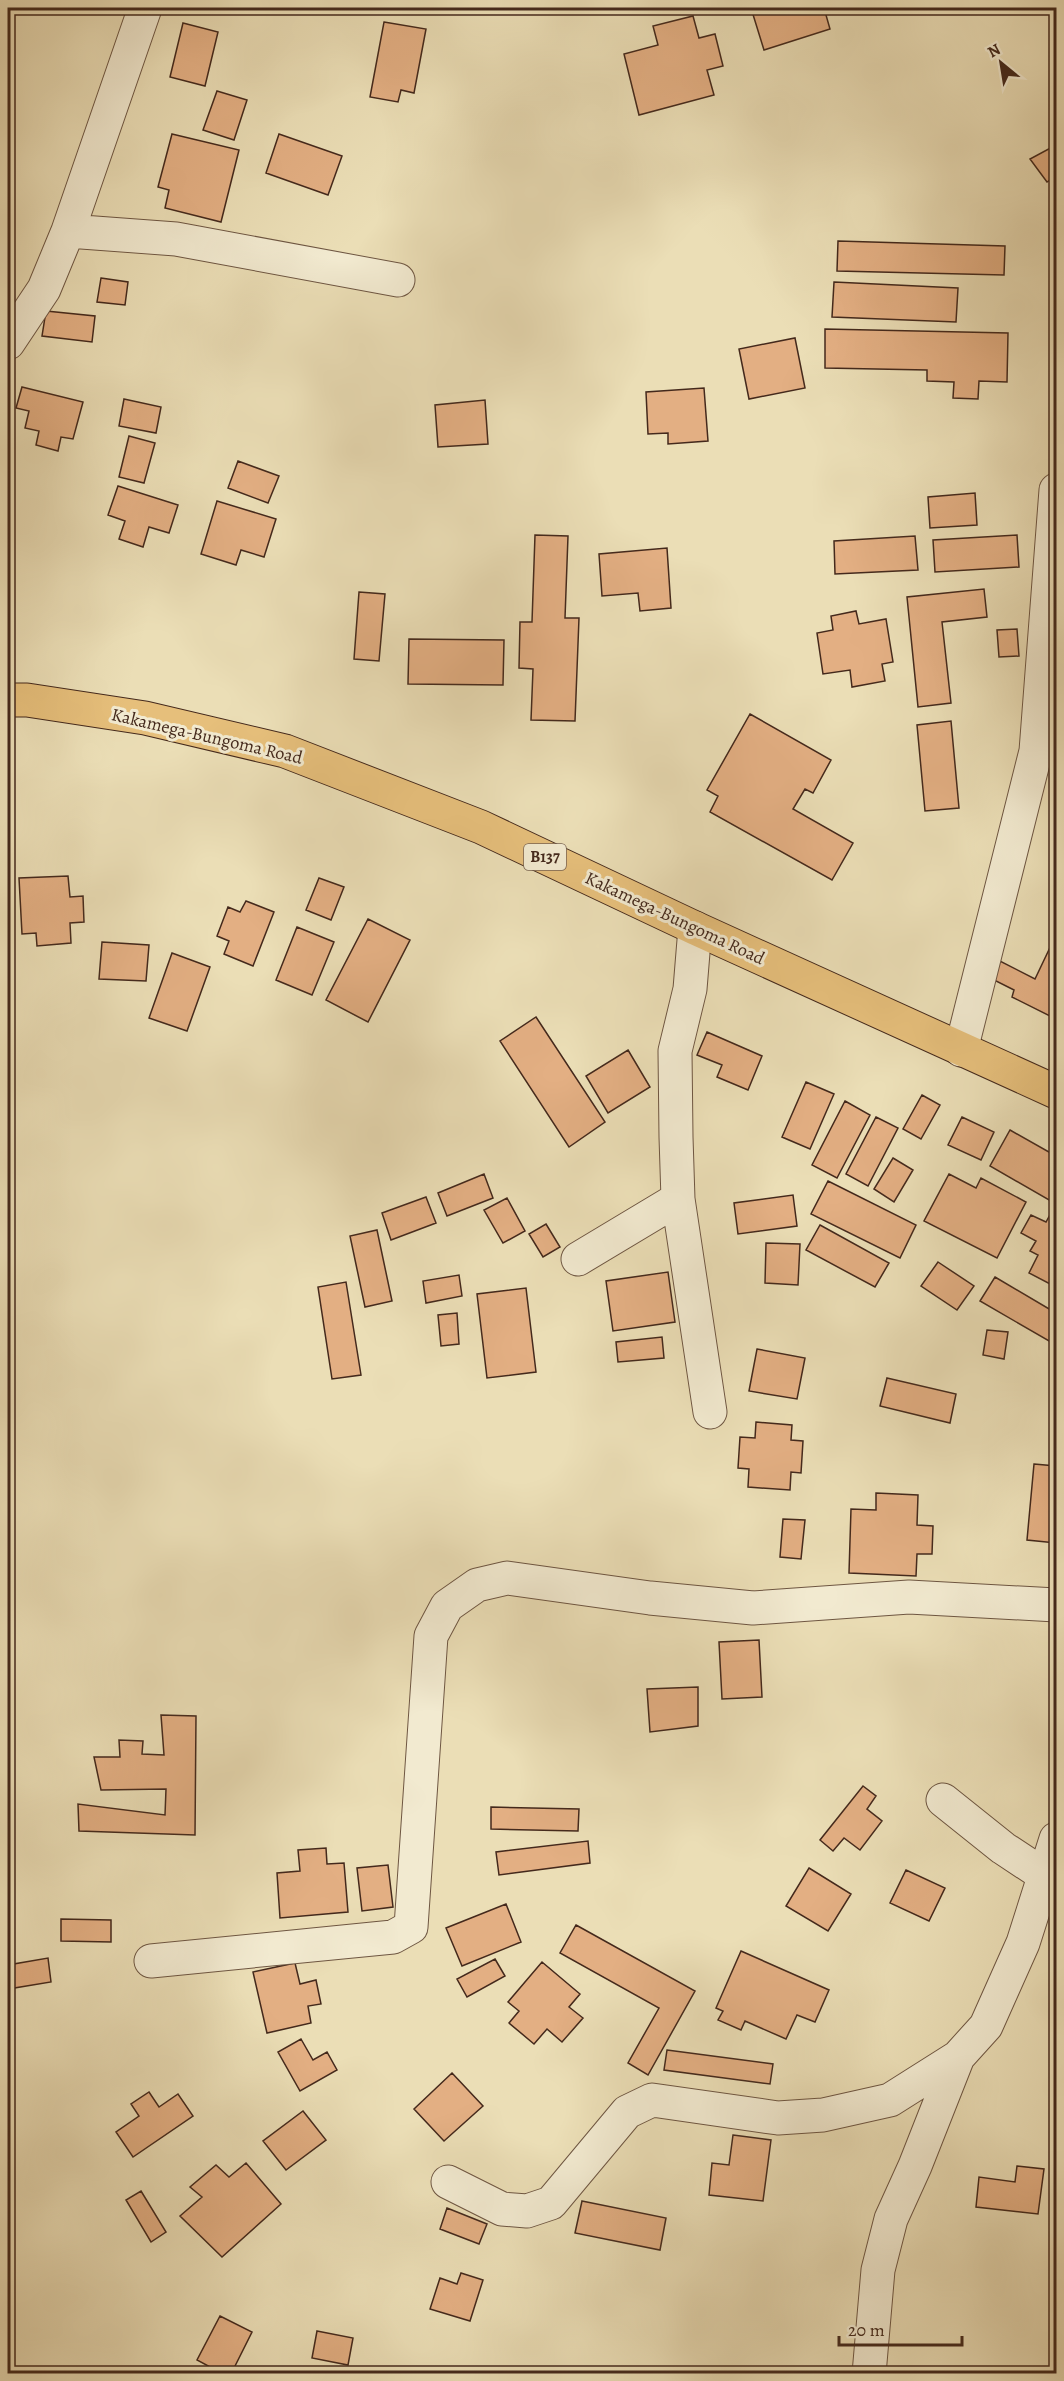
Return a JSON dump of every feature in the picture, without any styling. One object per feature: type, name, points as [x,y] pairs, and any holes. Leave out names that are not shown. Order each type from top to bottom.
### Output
[{"type":"main road","name":"Kakamega-Bungoma Road","points":[[8,700],[27,700],[145,718],[285,751],[481,826],[695,928],[1056,1092]]},
{"type":"street","points":[[8,343],[44,289],[68,231],[145,8]]},
{"type":"street","points":[[68,231],[176,239],[398,280]]},
{"type":"street","points":[[961,1050],[1036,751],[1056,490]]},
{"type":"street","points":[[695,928],[690,989],[675,1050],[678,1198],[710,1412]]},
{"type":"street","points":[[578,1259],[678,1198]]},
{"type":"street","points":[[152,1961],[393,1937],[411,1927],[431,1636],[447,1606],[477,1585],[507,1578],[650,1598],[753,1608],[909,1597],[1056,1605]]},
{"type":"street","points":[[943,1800],[1002,1848],[1050,1878]]},
{"type":"street","points":[[448,2182],[502,2209],[527,2211],[551,2203],[627,2112],[652,2100],[778,2118],[824,2115],[890,2100],[958,2057],[986,2026],[1050,1878],[1056,1839]]},
{"type":"street","points":[[869,2373],[878,2270],[891,2219],[915,2166],[958,2057]]},
{"type":"building","points":[[751,8],[824,8],[830,29],[764,50]]},
{"type":"building","points":[[693,16],[699,38],[715,34],[723,66],[707,70],[714,95],[639,115],[624,54],[658,45],[653,26]]},
{"type":"building","points":[[384,22],[426,29],[414,93],[401,90],[398,102],[370,97]]},
{"type":"building","points":[[183,23],[218,32],[205,86],[170,77]]},
{"type":"building","points":[[217,91],[247,100],[234,140],[203,130]]},
{"type":"building","points":[[172,134],[239,150],[221,222],[165,208],[169,190],[158,187]]},
{"type":"building","points":[[279,134],[342,156],[328,195],[266,173]]},
{"type":"building","points":[[1056,145],[1056,176],[1047,182],[1030,159]]},
{"type":"building","points":[[838,241],[1005,246],[1004,275],[837,271]]},
{"type":"building","points":[[101,278],[128,282],[125,305],[97,302]]},
{"type":"building","points":[[834,282],[958,288],[956,322],[832,317]]},
{"type":"building","points":[[46,311],[95,316],[92,342],[42,336]]},
{"type":"building","points":[[825,329],[1008,333],[1007,382],[979,381],[978,399],[953,398],[954,382],[927,381],[927,370],[825,368]]},
{"type":"building","points":[[795,338],[805,388],[749,399],[739,349]]},
{"type":"building","points":[[22,387],[83,402],[73,439],[61,437],[58,451],[36,445],[39,431],[25,428],[29,411],[16,408]]},
{"type":"building","points":[[704,388],[708,441],[668,444],[668,433],[648,434],[646,392]]},
{"type":"building","points":[[124,399],[161,407],[156,433],[119,426]]},
{"type":"building","points":[[485,400],[488,444],[438,447],[435,405]]},
{"type":"building","points":[[129,436],[155,443],[144,483],[119,477]]},
{"type":"building","points":[[238,461],[279,476],[268,503],[228,488]]},
{"type":"building","points":[[118,486],[178,505],[169,533],[149,527],[143,547],[119,539],[125,521],[108,515]]},
{"type":"building","points":[[975,493],[977,525],[930,528],[928,497]]},
{"type":"building","points":[[217,501],[276,519],[264,557],[241,550],[236,565],[201,554]]},
{"type":"building","points":[[535,535],[568,536],[565,618],[579,618],[575,721],[531,720],[533,669],[519,668],[520,622],[532,622]]},
{"type":"building","points":[[1017,535],[1019,567],[935,572],[933,540]]},
{"type":"building","points":[[915,536],[918,570],[835,574],[834,541]]},
{"type":"building","points":[[667,548],[671,608],[640,611],[638,593],[602,596],[599,554]]},
{"type":"building","points":[[984,589],[987,617],[942,622],[951,703],[918,707],[907,597]]},
{"type":"building","points":[[359,592],[385,594],[379,661],[354,659]]},
{"type":"building","points":[[856,611],[859,624],[886,619],[893,662],[882,664],[885,681],[852,687],[850,670],[823,674],[817,633],[833,630],[831,616]]},
{"type":"building","points":[[1017,629],[1019,656],[999,657],[997,630]]},
{"type":"building","points":[[409,639],[504,640],[503,685],[408,684]]},
{"type":"building","points":[[750,714],[831,760],[813,793],[805,789],[793,809],[853,843],[832,880],[710,812],[718,796],[707,790]]},
{"type":"building","points":[[951,721],[959,808],[925,811],[917,725]]},
{"type":"building","points":[[68,876],[70,897],[83,896],[84,922],[70,923],[71,943],[37,946],[36,933],[22,934],[19,878]]},
{"type":"building","points":[[319,878],[344,887],[331,920],[306,910]]},
{"type":"building","points":[[246,901],[274,912],[253,966],[224,954],[229,941],[217,936],[228,907],[240,912]]},
{"type":"building","points":[[368,919],[410,940],[368,1022],[326,1000]]},
{"type":"building","points":[[297,927],[334,942],[312,995],[276,980]]},
{"type":"building","points":[[1055,937],[1056,1019],[1012,997],[1014,990],[988,977],[996,959],[1035,979]]},
{"type":"building","points":[[102,942],[149,945],[146,981],[99,979]]},
{"type":"building","points":[[172,953],[210,967],[187,1031],[149,1018]]},
{"type":"building","points":[[536,1017],[605,1122],[569,1147],[500,1041]]},
{"type":"building","points":[[707,1032],[762,1056],[748,1090],[717,1077],[722,1065],[697,1055]]},
{"type":"building","points":[[628,1050],[650,1087],[608,1113],[586,1076]]},
{"type":"building","points":[[806,1082],[834,1094],[810,1149],[782,1137]]},
{"type":"building","points":[[922,1095],[940,1105],[921,1139],[903,1129]]},
{"type":"building","points":[[845,1101],[870,1115],[837,1178],[812,1165]]},
{"type":"building","points":[[876,1117],[898,1128],[868,1186],[846,1174]]},
{"type":"building","points":[[962,1117],[994,1132],[981,1160],[948,1145]]},
{"type":"building","points":[[1010,1130],[1056,1156],[1056,1204],[990,1166]]},
{"type":"building","points":[[893,1158],[913,1170],[894,1202],[874,1189]]},
{"type":"building","points":[[484,1174],[493,1198],[447,1216],[438,1193]]},
{"type":"building","points":[[949,1174],[976,1188],[981,1178],[1026,1202],[997,1258],[924,1221]]},
{"type":"building","points":[[828,1181],[916,1225],[900,1258],[811,1214]]},
{"type":"building","points":[[793,1195],[797,1226],[738,1234],[734,1203]]},
{"type":"building","points":[[426,1197],[436,1223],[391,1240],[382,1213]]},
{"type":"building","points":[[507,1198],[525,1231],[503,1243],[484,1210]]},
{"type":"building","points":[[1056,1204],[1056,1277],[1052,1285],[1029,1273],[1038,1255],[1030,1251],[1036,1241],[1021,1233],[1031,1215],[1046,1222]]},
{"type":"building","points":[[546,1224],[560,1247],[543,1257],[529,1234]]},
{"type":"building","points":[[820,1225],[889,1263],[875,1287],[806,1250]]},
{"type":"building","points":[[377,1230],[392,1301],[365,1307],[350,1236]]},
{"type":"building","points":[[766,1243],[800,1244],[798,1285],[765,1283]]},
{"type":"building","points":[[938,1262],[974,1286],[957,1310],[921,1286]]},
{"type":"building","points":[[668,1272],[675,1322],[613,1331],[606,1281]]},
{"type":"building","points":[[459,1275],[462,1296],[426,1303],[423,1281]]},
{"type":"building","points":[[995,1277],[1056,1313],[1056,1345],[980,1301]]},
{"type":"building","points":[[346,1282],[361,1375],[332,1379],[318,1287]]},
{"type":"building","points":[[526,1288],[536,1372],[487,1378],[477,1294]]},
{"type":"building","points":[[457,1313],[459,1344],[441,1346],[438,1315]]},
{"type":"building","points":[[987,1330],[1008,1332],[1004,1359],[983,1355]]},
{"type":"building","points":[[662,1337],[664,1358],[618,1362],[616,1342]]},
{"type":"building","points":[[757,1349],[805,1358],[797,1399],[749,1391]]},
{"type":"building","points":[[887,1378],[956,1394],[950,1423],[880,1406]]},
{"type":"building","points":[[756,1422],[792,1425],[791,1440],[803,1441],[801,1473],[791,1472],[790,1490],[748,1487],[749,1469],[738,1468],[740,1437],[755,1438]]},
{"type":"building","points":[[1034,1464],[1056,1466],[1056,1543],[1027,1540]]},
{"type":"building","points":[[876,1493],[918,1495],[917,1525],[933,1526],[932,1554],[917,1554],[916,1576],[849,1573],[851,1509],[876,1510]]},
{"type":"building","points":[[783,1519],[805,1520],[801,1559],[780,1557]]},
{"type":"building","points":[[759,1640],[762,1697],[722,1699],[719,1642]]},
{"type":"building","points":[[698,1687],[698,1726],[650,1732],[647,1689]]},
{"type":"building","points":[[161,1715],[196,1716],[195,1835],[79,1831],[78,1804],[165,1815],[166,1789],[101,1790],[94,1757],[120,1757],[119,1740],[143,1741],[142,1754],[164,1755]]},
{"type":"building","points":[[863,1786],[876,1796],[867,1809],[882,1821],[860,1850],[844,1838],[833,1851],[820,1840]]},
{"type":"building","points":[[491,1807],[579,1809],[578,1831],[491,1829]]},
{"type":"building","points":[[588,1841],[590,1863],[499,1875],[496,1852]]},
{"type":"building","points":[[326,1848],[327,1864],[344,1863],[348,1912],[280,1918],[277,1873],[300,1871],[298,1850]]},
{"type":"building","points":[[388,1865],[393,1907],[362,1911],[357,1868]]},
{"type":"building","points":[[809,1868],[851,1894],[828,1931],[786,1906]]},
{"type":"building","points":[[906,1870],[945,1888],[929,1921],[890,1903]]},
{"type":"building","points":[[506,1904],[521,1942],[462,1966],[446,1928]]},
{"type":"building","points":[[61,1919],[111,1920],[111,1942],[61,1941]]},
{"type":"building","points":[[576,1925],[695,1991],[648,2075],[628,2063],[659,2008],[560,1953]]},
{"type":"building","points":[[741,1951],[829,1990],[815,2022],[797,2015],[786,2039],[745,2021],[741,2030],[718,2020],[723,2011],[716,2008]]},
{"type":"building","points":[[48,1958],[51,1982],[8,1989],[8,1965]]},
{"type":"building","points":[[495,1959],[505,1976],[467,1997],[457,1979]]},
{"type":"building","points":[[542,1962],[580,1994],[569,2007],[583,2018],[562,2042],[547,2029],[534,2044],[509,2023],[519,2011],[508,2002]]},
{"type":"building","points":[[295,1963],[300,1984],[316,1980],[321,2004],[308,2006],[311,2023],[267,2033],[253,1972]]},
{"type":"building","points":[[301,2039],[313,2060],[327,2052],[337,2070],[300,2091],[278,2052]]},
{"type":"building","points":[[667,2050],[773,2064],[770,2084],[664,2070]]},
{"type":"building","points":[[452,2073],[483,2106],[444,2141],[414,2109]]},
{"type":"building","points":[[149,2092],[159,2107],[178,2094],[193,2116],[133,2157],[116,2132],[139,2116],[131,2104]]},
{"type":"building","points":[[303,2111],[326,2140],[286,2170],[263,2141]]},
{"type":"building","points":[[733,2135],[771,2140],[763,2201],[709,2195],[712,2163],[729,2165]]},
{"type":"building","points":[[246,2163],[281,2204],[222,2257],[180,2216],[202,2197],[190,2187],[216,2165],[229,2177]]},
{"type":"building","points":[[1017,2166],[1044,2169],[1038,2214],[976,2207],[979,2177],[1015,2182]]},
{"type":"building","points":[[141,2191],[166,2232],[151,2242],[126,2200]]},
{"type":"building","points":[[582,2201],[666,2218],[660,2250],[575,2233]]},
{"type":"building","points":[[447,2208],[487,2224],[479,2244],[440,2229]]},
{"type":"building","points":[[461,2273],[483,2280],[470,2321],[430,2309],[440,2278],[457,2284]]},
{"type":"building","points":[[220,2316],[252,2332],[231,2374],[223,2374],[197,2360]]},
{"type":"building","points":[[317,2331],[353,2338],[348,2365],[312,2358]]}]
